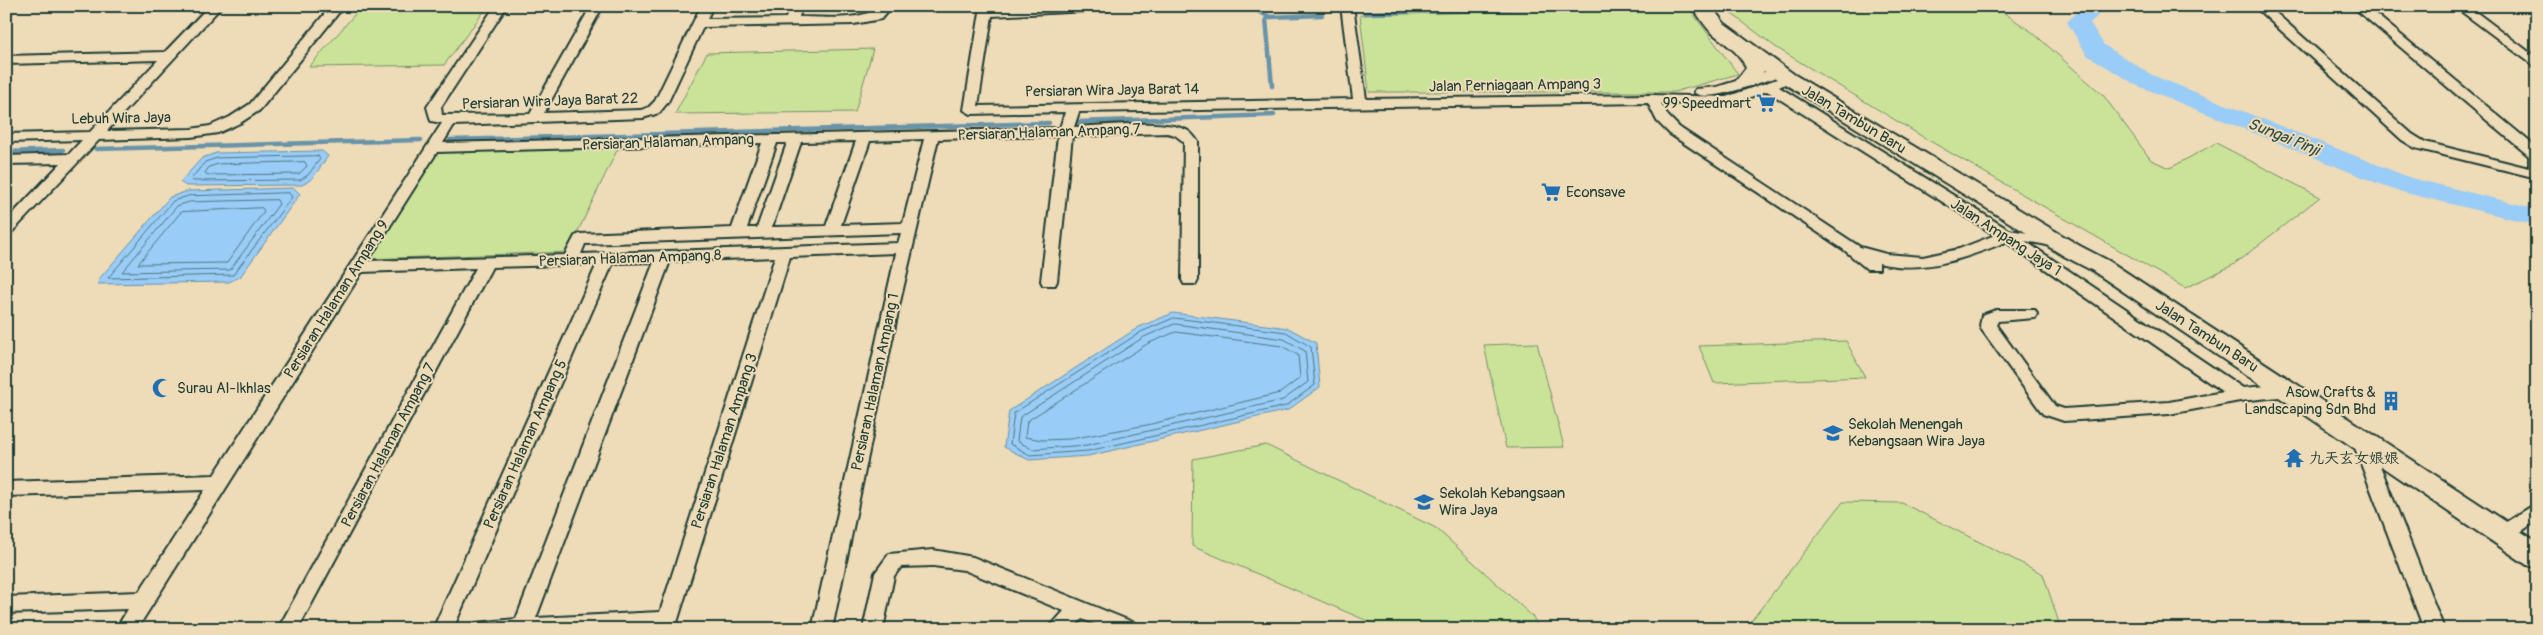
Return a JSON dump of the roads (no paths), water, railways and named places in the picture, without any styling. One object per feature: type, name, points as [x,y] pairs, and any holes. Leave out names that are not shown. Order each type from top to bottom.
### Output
[{"type":"main road","points":[[1702,6],[1717,27],[1780,78],[1846,100]]},
{"type":"main road","points":[[1718,11],[1730,29],[1780,64],[1780,78]]},
{"type":"main road","points":[[1718,11],[1742,34],[1846,100]]},
{"type":"main road","points":[[1739,44],[1755,63],[1756,69],[1745,82]]},
{"type":"main road","name":"Jalan Tambun Baru","points":[[1780,78],[2101,266],[2537,557]]},
{"type":"main road","name":"Jalan Tambun Baru","points":[[1846,100],[2020,203],[2082,244],[2101,266]]},
{"type":"street","points":[[6,230],[76,158],[216,6]]},
{"type":"street","points":[[236,120],[255,107],[338,6]]},
{"type":"street","points":[[450,121],[436,118],[434,107],[501,6]]},
{"type":"street","points":[[534,119],[597,6]]},
{"type":"street","name":"Persiaran Wira Jaya Barat 22","points":[[450,121],[643,114],[654,110],[661,102],[707,6]]},
{"type":"street","points":[[791,20],[796,6]]},
{"type":"street","points":[[987,9],[1108,6]]},
{"type":"street","points":[[1347,6],[1360,102]]},
{"type":"street","points":[[2260,6],[2407,137],[2420,145],[2536,173],[2536,155],[2358,6]]},
{"type":"street","points":[[2460,6],[2537,64]]},
{"type":"street","name":"Persiaran Wira Jaya Barat 14","points":[[987,9],[971,110],[1360,102]]},
{"type":"street","points":[[699,23],[854,20],[881,11]]},
{"type":"street","points":[[6,60],[168,56]]},
{"type":"street","name":"Jalan Perniagaan Ampang 3","points":[[1360,102],[1434,103],[1652,99],[1728,101],[1780,78]]},
{"type":"street","name":"Jalan Perniagaan Ampang 3","points":[[1670,99],[1682,93],[1718,91],[1745,82],[1780,78]]},
{"type":"street","name":"Jalan Ampang Jaya 1","points":[[1780,78],[2240,395]]},
{"type":"street","points":[[1652,99],[1662,118],[1675,131],[1848,245],[1873,265]]},
{"type":"street","points":[[1048,281],[1065,133],[1073,108]]},
{"type":"street","name":"Lebuh Wira Jaya","points":[[6,138],[191,133],[213,130],[236,120]]},
{"type":"street","name":"Persiaran Halaman Ampang 9","points":[[126,629],[450,121]]},
{"type":"street","name":"Persiaran Halaman Ampang 7","points":[[771,139],[1167,129],[1178,131],[1186,135],[1191,142],[1190,280]]},
{"type":"street","name":"Persiaran Halaman Ampang 1","points":[[822,629],[904,248],[932,136]]},
{"type":"street","points":[[832,230],[864,137]]},
{"type":"street","points":[[763,232],[795,138]]},
{"type":"street","name":"Persiaran Halaman Ampang","points":[[433,148],[771,139],[738,233]]},
{"type":"street","points":[[6,160],[76,158]]},
{"type":"street","points":[[1990,200],[2011,224],[2010,235]]},
{"type":"street","points":[[570,260],[580,240],[909,228]]},
{"type":"street","points":[[1848,245],[1884,259],[1923,262],[1963,253],[2010,235],[2058,242]]},
{"type":"street","name":"Persiaran Halaman Ampang 8","points":[[356,268],[904,248]]},
{"type":"street","name":"Persiaran Halaman Ampang 3","points":[[666,624],[784,252]]},
{"type":"street","points":[[523,627],[664,257]]},
{"type":"street","name":"Persiaran Halaman Ampang 5","points":[[443,629],[607,259]]},
{"type":"street","name":"Persiaran Halaman Ampang 7","points":[[288,629],[487,262]]},
{"type":"street","points":[[2029,314],[1996,316],[1988,319],[1988,326],[2049,410],[2064,414],[2170,408],[2240,395],[2288,390]]},
{"type":"street","points":[[2361,440],[2434,629]]},
{"type":"street","points":[[6,489],[221,482]]},
{"type":"street","points":[[2502,534],[2537,510]]},
{"type":"street","points":[[875,620],[885,573],[896,559],[933,558],[966,563],[1128,629]]},
{"type":"street","points":[[6,605],[144,600]]},
{"type":"street","points":[[1058,629],[1080,610]]},
{"type":"street","points":[[482,629],[666,624]]},
{"type":"water","points":[[322,151],[328,156],[312,179],[302,185],[186,186],[180,182],[202,158],[216,153]]},
{"type":"water","points":[[294,188],[300,194],[240,277],[229,282],[98,284],[99,279],[170,197],[188,191]]},
{"type":"water","points":[[1173,313],[1288,328],[1316,343],[1320,387],[1288,410],[1088,456],[1029,460],[1004,447],[1009,411],[1139,327]]},
{"type":"waterway","points":[[1247,6],[1270,17]]},
{"type":"waterway","points":[[1365,13],[1603,6]]},
{"type":"waterway","name":"Sungai Pinji","points":[[2097,6],[2078,22],[2095,50],[2144,80],[2403,184],[2537,217]]},
{"type":"waterway","points":[[1270,17],[1322,15]]},
{"type":"waterway","points":[[1270,17],[1266,19],[1272,86]]},
{"type":"waterway","points":[[1078,122],[1274,115]]},
{"type":"waterway","points":[[450,140],[1049,123]]},
{"type":"waterway","points":[[96,149],[421,140]]},
{"type":"waterway","points":[[6,152],[63,150]]},
{"type":"place","name":"99 Speedmart","points":[[1766,103]]},
{"type":"place","name":"Econsave","points":[[1551,192]]},
{"type":"place","name":"Surau Al-Ikhlas","points":[[162,388]]},
{"type":"place","name":"Asow Crafts & Landscaping Sdn Bhd","points":[[2391,401]]},
{"type":"place","name":"Sekolah Menengah Kebangsaan Wira Jaya","points":[[1833,433]]},
{"type":"place","name":"九天玄女娘娘","points":[[2294,458]]},
{"type":"place","name":"Sekolah Kebangsaan Wira Jaya","points":[[1424,502]]}]
